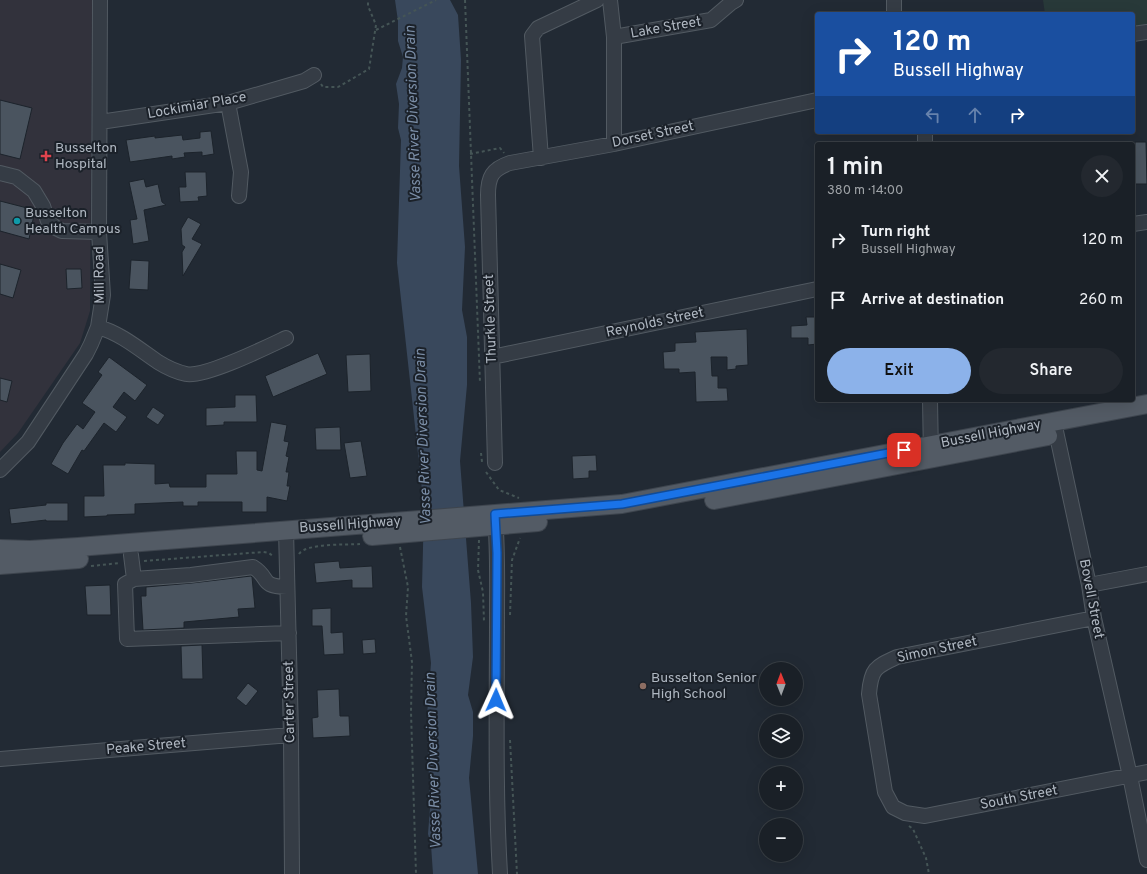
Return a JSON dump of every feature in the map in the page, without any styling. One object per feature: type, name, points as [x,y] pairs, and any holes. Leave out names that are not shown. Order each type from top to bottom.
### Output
[{"type":"main road","name":"Bussell Highway","points":[[1055,428],[1147,404]]},
{"type":"main road","name":"Bussell Highway","points":[[496,520],[529,523],[607,516],[668,508],[931,452],[1055,428],[1147,416]]},
{"type":"main road","name":"Bussell Highway","points":[[0,549],[30,550],[286,536],[407,532],[469,522],[622,504],[931,452]]},
{"type":"main road","name":"Bussell Highway","points":[[0,565],[137,558],[286,536]]},
{"type":"street","name":"Mill Road","points":[[0,470],[28,442],[88,349],[98,327],[103,296],[99,232],[100,0]]},
{"type":"street","points":[[541,158],[532,36],[538,28],[597,0]]},
{"type":"street","points":[[610,0],[614,37],[614,144]]},
{"type":"street","name":"Lake Street","points":[[614,37],[711,20],[736,0]]},
{"type":"street","points":[[894,0],[894,12]]},
{"type":"street","points":[[1135,34],[1147,32]]},
{"type":"street","name":"Lockimiar Place","points":[[100,122],[228,103],[304,80],[314,75]]},
{"type":"street","name":"Dorset Street","points":[[491,175],[501,167],[510,163],[614,144],[815,100]]},
{"type":"street","points":[[228,103],[241,172],[240,196]]},
{"type":"street","points":[[0,173],[16,177],[34,191],[43,206],[48,221],[56,228],[62,230],[99,232]]},
{"type":"street","name":"Thurkle Street","points":[[491,175],[488,186],[488,195],[495,463]]},
{"type":"street","points":[[1135,224],[1147,222]]},
{"type":"street","name":"Reynolds Street","points":[[492,357],[815,289]]},
{"type":"street","points":[[98,327],[119,336],[162,365],[187,375],[206,372],[286,338]]},
{"type":"street","points":[[930,402],[931,452]]},
{"type":"street","name":"Bovell Street","points":[[1055,428],[1089,585],[1094,618],[1130,776],[1147,860]]},
{"type":"street","points":[[496,520],[496,748],[497,822],[500,874]]},
{"type":"street","name":"Carter Street","points":[[286,536],[291,735],[292,874]]},
{"type":"street","points":[[134,579],[137,558]]},
{"type":"street","points":[[287,587],[275,587],[269,585],[264,580],[260,571],[253,567],[191,575],[134,579],[125,584],[127,639],[289,633]]},
{"type":"street","points":[[1089,585],[1147,574]]},
{"type":"street","name":"Simon Street","points":[[893,807],[885,792],[869,694],[870,679],[878,665],[897,657],[1094,618]]},
{"type":"street","name":"Peake Street","points":[[0,759],[291,735]]},
{"type":"street","name":"South Street","points":[[893,807],[905,813],[925,816],[1147,772]]},
{"type":"path","points":[[314,75],[323,87],[338,87],[369,70],[376,25],[368,6],[368,0]]},
{"type":"path","points":[[376,30],[436,0]]},
{"type":"path","points":[[470,154],[500,148],[510,163]]},
{"type":"path","points":[[510,619],[512,560],[519,538],[530,532],[529,523]]},
{"type":"path","points":[[407,532],[408,587],[406,616],[412,662],[411,712],[416,874]]},
{"type":"path","points":[[297,559],[300,552],[307,549],[326,546],[362,544]]},
{"type":"path","points":[[137,558],[263,552],[269,553],[275,560]]},
{"type":"path","points":[[510,738],[517,874]]},
{"type":"path","points":[[907,825],[913,829],[926,858],[929,874]]},
{"type":"shaded area","name":"Busselton Hospital","points":[[0,0],[92,0],[90,311],[80,343],[18,433],[0,452]]},
{"type":"shaded area","points":[[1043,0],[1147,0],[1147,24],[1135,27],[1135,12],[1045,12]]},
{"type":"water","name":"Vasse River Diversion Drain","points":[[395,0],[450,0],[458,15],[461,60],[459,166],[465,247],[462,310],[467,337],[467,385],[460,461],[471,603],[473,657],[468,695],[473,712],[473,736],[469,778],[478,874],[433,874],[431,845],[428,834],[430,808],[427,716],[431,663],[422,587],[424,508],[397,263],[401,140],[398,128],[399,104],[396,84],[402,68],[403,57],[398,41],[398,21]]},
{"type":"building","points":[[0,100],[32,108],[20,159],[0,154]]},
{"type":"building","points":[[211,131],[214,154],[202,156],[202,152],[184,153],[185,157],[172,159],[172,156],[130,162],[126,140],[155,136],[155,138],[182,135],[183,140],[200,138],[200,132]]},
{"type":"building","points":[[1135,142],[1146,142],[1147,184],[1135,184]]},
{"type":"building","points":[[185,172],[206,172],[207,196],[198,197],[199,201],[180,202],[179,187],[186,187]]},
{"type":"building","points":[[144,179],[146,187],[158,184],[162,202],[166,205],[144,210],[149,241],[133,244],[130,220],[137,219],[129,182]]},
{"type":"building","name":"Busselton Health Campus","points":[[0,201],[35,210],[29,239],[0,231]]},
{"type":"building","points":[[188,217],[201,224],[192,239],[202,244],[183,276],[182,252],[185,247],[182,245],[181,229]]},
{"type":"building","points":[[131,260],[149,261],[148,290],[129,289]]},
{"type":"building","name":"Busselton Health Campus","points":[[0,264],[21,270],[13,298],[0,294]]},
{"type":"building","points":[[66,269],[81,269],[82,288],[67,289]]},
{"type":"building","points":[[806,317],[815,317],[815,344],[808,345],[808,338],[791,338],[791,326],[807,325]]},
{"type":"building","points":[[747,329],[748,365],[736,366],[736,369],[727,370],[727,357],[711,357],[712,376],[718,376],[718,388],[727,388],[728,401],[696,402],[695,372],[679,373],[679,369],[664,369],[663,352],[675,351],[675,343],[696,342],[695,332]]},
{"type":"building","points":[[318,353],[327,374],[273,397],[265,376]]},
{"type":"building","points":[[370,354],[371,391],[348,392],[346,355]]},
{"type":"building","points":[[109,357],[147,385],[135,401],[124,392],[113,407],[127,417],[116,432],[104,423],[84,451],[82,450],[68,474],[51,464],[63,443],[77,424],[83,429],[95,412],[82,403],[102,375],[98,372]]},
{"type":"building","points":[[0,378],[12,381],[7,402],[0,400]]},
{"type":"building","points":[[235,395],[256,395],[257,422],[224,422],[224,425],[206,426],[206,408],[235,407]]},
{"type":"building","points":[[153,407],[165,415],[158,425],[146,417]]},
{"type":"building","points":[[271,422],[287,425],[284,441],[289,442],[286,456],[289,457],[286,472],[289,472],[287,486],[290,486],[287,501],[267,497],[267,512],[242,512],[242,502],[198,502],[198,506],[183,506],[183,502],[135,504],[135,514],[84,517],[84,496],[104,496],[103,465],[125,465],[125,463],[155,464],[155,484],[169,483],[170,487],[206,487],[206,474],[237,474],[236,451],[257,451],[257,470],[262,471]]},
{"type":"building","points":[[340,427],[341,450],[316,450],[315,428]]},
{"type":"building","points":[[361,441],[367,476],[350,478],[344,443]]},
{"type":"building","points":[[596,455],[597,471],[589,471],[589,478],[573,479],[572,456]]},
{"type":"building","points":[[46,503],[68,503],[68,521],[46,520],[11,524],[9,509],[46,505]]},
{"type":"building","points":[[339,561],[340,568],[372,566],[373,588],[352,588],[352,580],[316,583],[314,563]]},
{"type":"building","points":[[251,576],[255,608],[238,609],[239,617],[184,622],[184,628],[143,630],[141,596],[146,596],[146,587]]},
{"type":"building","points":[[110,585],[111,615],[87,615],[85,586]]},
{"type":"building","points":[[331,608],[331,633],[343,632],[344,654],[324,655],[322,626],[312,626],[312,609]]},
{"type":"building","points":[[375,639],[376,653],[363,654],[362,640]]},
{"type":"building","points":[[202,645],[203,679],[182,679],[181,646]]},
{"type":"building","points":[[248,683],[258,691],[246,706],[236,698]]},
{"type":"building","points":[[339,689],[340,716],[349,716],[350,736],[313,738],[312,718],[318,717],[317,690]]},
{"type":"place","name":"Busselton Hospital","points":[[46,156]]},
{"type":"place","name":"Busselton Health Campus","points":[[17,221]]},
{"type":"place","name":"Busselton Senior High School","points":[[643,686]]},
{"type":"route","points":[[496,700],[497,553],[495,514],[622,504],[904,450]]}]
